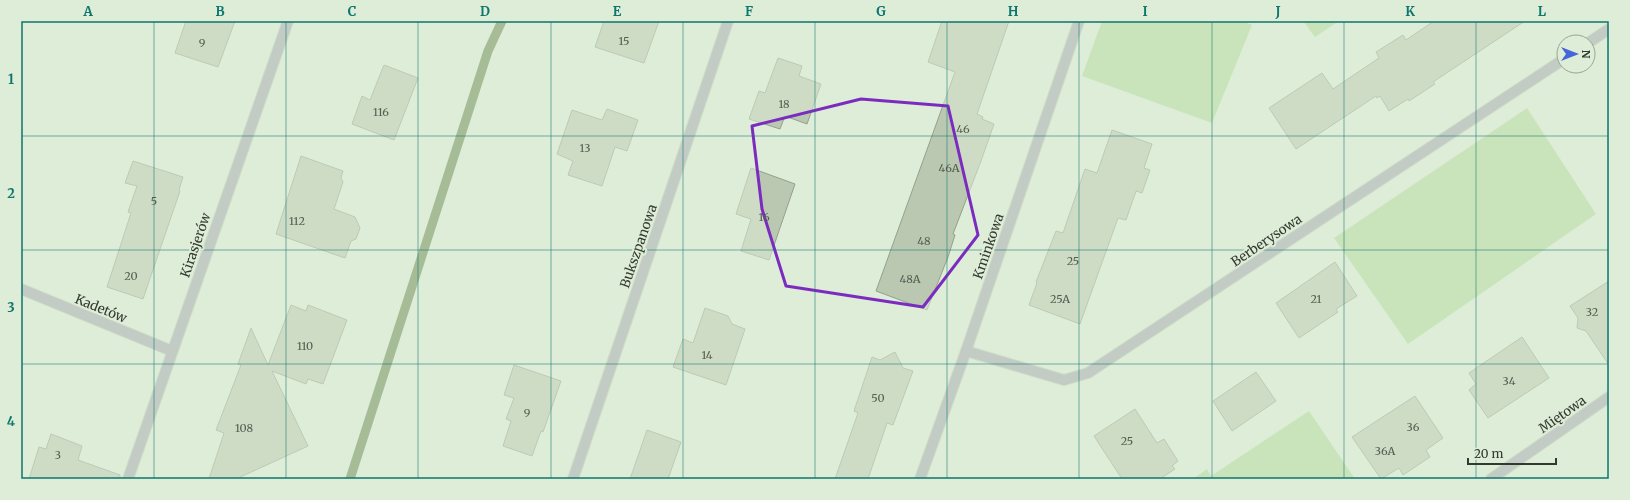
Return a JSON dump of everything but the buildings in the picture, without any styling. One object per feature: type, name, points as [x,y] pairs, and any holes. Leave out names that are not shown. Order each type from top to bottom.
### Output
[{"type":"street","name":"Kirasjerów","points":[[128,479],[288,21]]},
{"type":"street","name":"Bukszpanowa","points":[[573,479],[728,21]]},
{"type":"street","name":"Kminkowa","points":[[920,479],[966,351],[1079,21]]},
{"type":"street","points":[[1596,38],[1609,30]]},
{"type":"street","name":"Berberysowa","points":[[966,351],[1064,380],[1088,373],[1556,63]]},
{"type":"street","name":"Kadetów","points":[[21,289],[172,351]]},
{"type":"street","name":"Miętowa","points":[[1491,479],[1609,397]]},
{"type":"highlighted area","points":[[861,99],[948,106],[978,235],[923,307],[786,286],[762,209],[752,126]]},
{"type":"green space","points":[[1102,21],[1242,21],[1252,25],[1212,123],[1082,76]]},
{"type":"green space","points":[[1303,21],[1339,21],[1315,37]]},
{"type":"green space","points":[[1527,108],[1596,214],[1408,344],[1334,238]]},
{"type":"green space","points":[[1309,411],[1355,479],[1193,479],[1207,469],[1211,476]]},
{"type":"waterway","points":[[350,479],[488,51],[502,21]]}]
